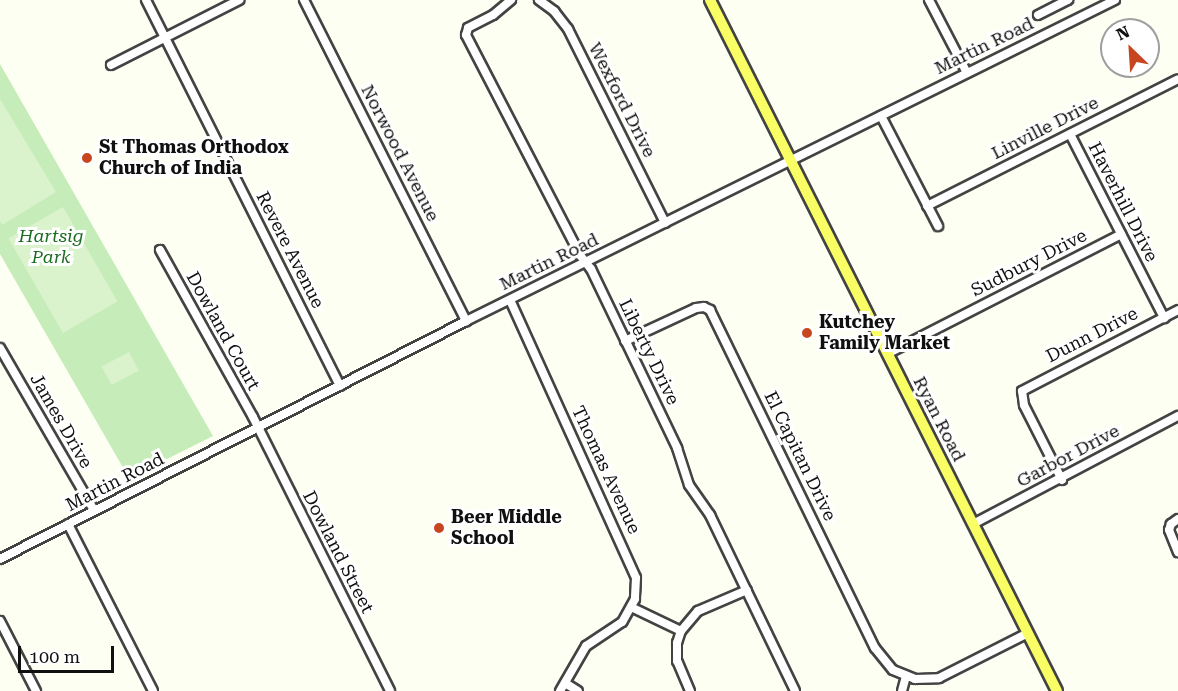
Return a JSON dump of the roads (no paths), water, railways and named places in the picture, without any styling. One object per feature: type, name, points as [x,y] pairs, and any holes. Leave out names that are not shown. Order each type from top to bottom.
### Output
[{"type":"main road","name":"Ryan Road","points":[[710,0],[1057,691]]},
{"type":"street","name":"Revere Avenue","points":[[146,0],[340,386]]},
{"type":"street","points":[[111,65],[239,0]]},
{"type":"street","name":"Norwood Avenue","points":[[304,0],[466,321]]},
{"type":"street","name":"Liberty Drive","points":[[511,0],[493,15],[466,31],[586,262],[677,448],[689,485],[710,515],[795,691]]},
{"type":"street","name":"Wexford Drive","points":[[539,0],[554,11],[568,29],[665,222]]},
{"type":"street","points":[[929,0],[967,73]]},
{"type":"street","points":[[1038,15],[1068,0]]},
{"type":"street","name":"Martin Road","points":[[0,559],[466,321],[1115,0]]},
{"type":"street","name":"Linville Drive","points":[[927,207],[1178,79]]},
{"type":"street","points":[[881,116],[938,226]]},
{"type":"street","name":"Haverhill Drive","points":[[1070,134],[1164,318]]},
{"type":"street","name":"Sudbury Drive","points":[[888,354],[1121,234]]},
{"type":"street","name":"Dowland Court","points":[[160,250],[253,417],[256,428]]},
{"type":"street","name":"Thomas Avenue","points":[[510,300],[634,573],[636,594],[631,607]]},
{"type":"street","name":"El Capitan Drive","points":[[625,341],[696,308],[704,307],[710,310],[874,648],[888,666],[906,676]]},
{"type":"street","name":"Dunn Drive","points":[[1062,480],[1024,405],[1022,391],[1178,310]]},
{"type":"street","name":"James Drive","points":[[0,348],[94,510]]},
{"type":"street","name":"Garbor Drive","points":[[973,524],[1062,480],[1178,416]]},
{"type":"street","name":"Dowland Street","points":[[256,428],[390,691]]},
{"type":"street","points":[[1178,519],[1171,524],[1169,530],[1178,552]]},
{"type":"street","points":[[68,524],[153,691]]},
{"type":"street","points":[[690,691],[677,661],[677,644],[681,631],[698,611],[747,591]]},
{"type":"street","points":[[560,691],[586,646],[622,622],[631,607],[681,631]]},
{"type":"street","points":[[0,621],[36,691]]},
{"type":"street","points":[[902,691],[906,676],[926,680],[944,676],[1028,633]]},
{"type":"street","points":[[565,683],[578,691]]},
{"type":"place","name":"St Thomas Orthodox Church of India","points":[[87,158]]},
{"type":"place","name":"Kutchey Family Market","points":[[807,333]]},
{"type":"place","name":"Beer Middle School","points":[[439,528]]},
{"type":"park label","name":"Hartsig Park","points":[[51,247]]}]
